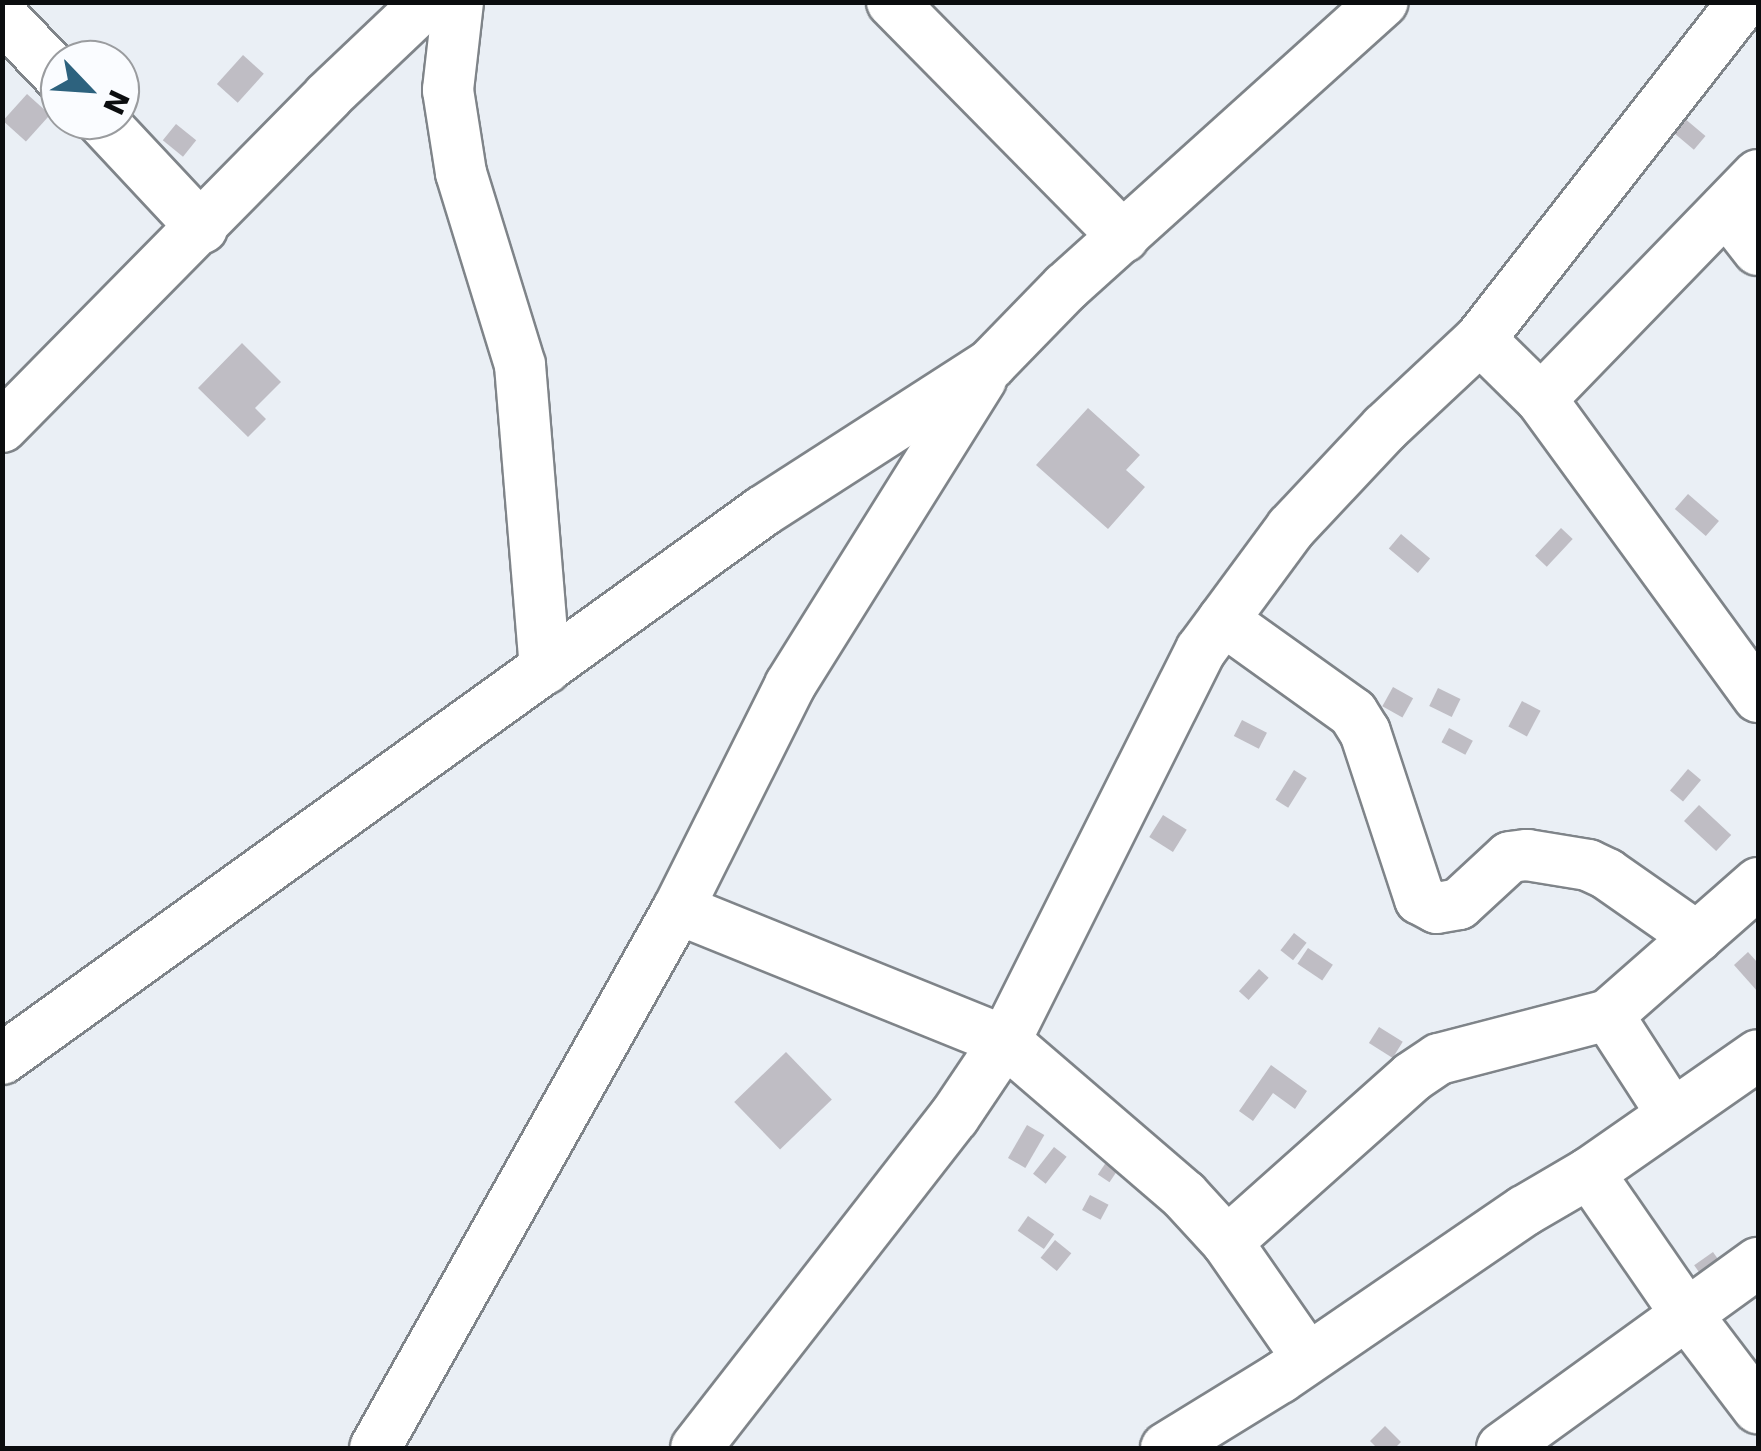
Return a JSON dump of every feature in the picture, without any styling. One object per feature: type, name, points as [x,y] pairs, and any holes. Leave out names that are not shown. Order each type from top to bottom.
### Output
[{"type":"street","points":[[458,2],[448,90],[461,173],[520,365],[545,669]]},
{"type":"street","points":[[892,2],[1124,236]]},
{"type":"street","points":[[381,1446],[678,908],[790,685],[991,364],[1066,287],[1382,2]]},
{"type":"street","points":[[696,1448],[954,1117],[1005,1041],[1201,650],[1291,528],[1385,428],[1480,340],[1743,2]]},
{"type":"street","points":[[2,428],[202,228],[403,10]]},
{"type":"street","points":[[2,16],[40,56]]},
{"type":"street","points":[[119,140],[202,228]]},
{"type":"street","points":[[1542,399],[1742,192]]},
{"type":"street","points":[[1742,192],[1758,250]]},
{"type":"street","points":[[1480,340],[1542,399],[1758,697]]},
{"type":"street","points":[[2,1059],[763,511],[991,364]]},
{"type":"street","points":[[1223,620],[1353,713],[1364,732],[1420,899],[1437,908],[1459,904],[1510,857],[1527,855],[1588,866],[1607,874],[1697,937]]},
{"type":"street","points":[[1227,1242],[1412,1077],[1439,1059],[1608,1015],[1758,883]]},
{"type":"street","points":[[678,908],[1005,1041],[1184,1195],[1227,1242],[1307,1357]]},
{"type":"street","points":[[1608,1015],[1672,1114]]},
{"type":"street","points":[[1166,1448],[1524,1211],[1589,1174],[1758,1055]]},
{"type":"street","points":[[1589,1174],[1758,1408]]},
{"type":"street","points":[[1502,1448],[1758,1262]]},
{"type":"building","points":[[243,55],[264,74],[238,103],[217,84]]},
{"type":"building","points":[[27,94],[40,106],[40,126],[26,141],[3,121]]},
{"type":"building","points":[[1671,107],[1705,136],[1694,150],[1659,121]]},
{"type":"building","points":[[176,124],[196,140],[183,157],[163,140]]},
{"type":"building","points":[[242,343],[281,382],[255,408],[266,419],[248,437],[198,388]]},
{"type":"building","points":[[1088,408],[1140,455],[1126,470],[1145,487],[1108,529],[1036,465]]},
{"type":"building","points":[[1688,494],[1719,521],[1706,536],[1675,509]]},
{"type":"building","points":[[1561,528],[1573,539],[1547,567],[1535,556]]},
{"type":"building","points":[[1401,534],[1430,558],[1418,573],[1389,549]]},
{"type":"building","points":[[1393,687],[1413,698],[1402,717],[1382,706]]},
{"type":"building","points":[[1438,688],[1460,699],[1452,717],[1429,706]]},
{"type":"building","points":[[1522,701],[1541,711],[1527,736],[1508,727]]},
{"type":"building","points":[[1242,720],[1267,733],[1259,749],[1234,736]]},
{"type":"building","points":[[1449,728],[1473,741],[1465,755],[1441,742]]},
{"type":"building","points":[[1688,769],[1701,780],[1683,801],[1670,790]]},
{"type":"building","points":[[1294,770],[1307,778],[1288,808],[1275,800]]},
{"type":"building","points":[[1699,805],[1731,835],[1716,851],[1684,821]]},
{"type":"building","points":[[1163,815],[1187,830],[1173,852],[1149,837]]},
{"type":"building","points":[[1294,933],[1307,943],[1293,960],[1280,950]]},
{"type":"building","points":[[1308,948],[1333,965],[1322,981],[1297,964]]},
{"type":"building","points":[[1748,952],[1758,963],[1758,992],[1734,965]]},
{"type":"building","points":[[1259,969],[1269,978],[1249,1000],[1239,991]]},
{"type":"building","points":[[1379,1027],[1403,1042],[1393,1058],[1369,1043]]},
{"type":"building","points":[[786,1052],[832,1099],[780,1149],[734,1102]]},
{"type":"building","points":[[1271,1065],[1307,1091],[1295,1109],[1273,1093],[1253,1121],[1239,1111]]},
{"type":"building","points":[[1027,1125],[1044,1135],[1025,1168],[1008,1158]]},
{"type":"building","points":[[1054,1147],[1067,1157],[1046,1184],[1033,1174]]},
{"type":"building","points":[[1113,1152],[1125,1160],[1110,1182],[1098,1174]]},
{"type":"building","points":[[1090,1195],[1109,1205],[1101,1220],[1082,1210]]},
{"type":"building","points":[[1028,1216],[1054,1234],[1044,1249],[1018,1231]]},
{"type":"building","points":[[1055,1240],[1071,1253],[1057,1271],[1041,1258]]},
{"type":"building","points":[[1713,1252],[1724,1268],[1705,1281],[1694,1265]]},
{"type":"building","points":[[1385,1426],[1401,1442],[1395,1448],[1377,1448],[1370,1441]]}]
